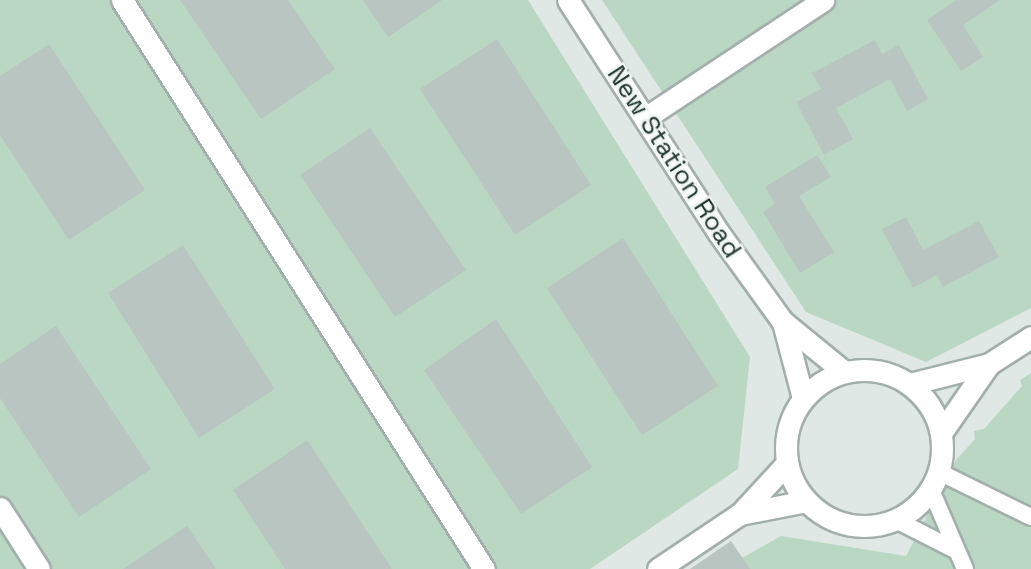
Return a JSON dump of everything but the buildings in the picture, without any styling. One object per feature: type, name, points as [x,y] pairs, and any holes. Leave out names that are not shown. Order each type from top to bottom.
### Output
[{"type":"street","points":[[122,0],[484,569]]},
{"type":"street","name":"New Station Road","points":[[568,0],[783,322],[843,372]]},
{"type":"street","points":[[645,118],[823,0]]},
{"type":"street","name":"New Station Road","points":[[783,322],[803,398]]},
{"type":"street","points":[[910,384],[989,364],[1031,337]]},
{"type":"street","points":[[941,433],[930,407],[910,384],[878,371],[843,372],[803,398],[788,428],[787,463],[806,501],[825,516],[848,525],[872,526],[896,520],[935,481],[941,433],[989,364]]},
{"type":"street","points":[[657,569],[740,514],[787,463]]},
{"type":"street","points":[[740,514],[806,501]]},
{"type":"street","points":[[0,508],[39,569]]},
{"type":"lane","points":[[935,481],[1031,517]]},
{"type":"lane","points":[[935,481],[955,550],[965,569]]},
{"type":"lane","points":[[896,520],[955,550]]},
{"type":"green space","points":[[0,0],[528,0],[750,357],[738,469],[590,569],[0,569]]},
{"type":"green space","points":[[602,0],[1031,0],[1031,308],[926,362],[806,312]]},
{"type":"green space","points":[[1031,373],[1031,569],[722,569],[781,536],[906,556],[956,460],[975,439],[974,431],[984,429],[1022,386],[1020,380]]}]
